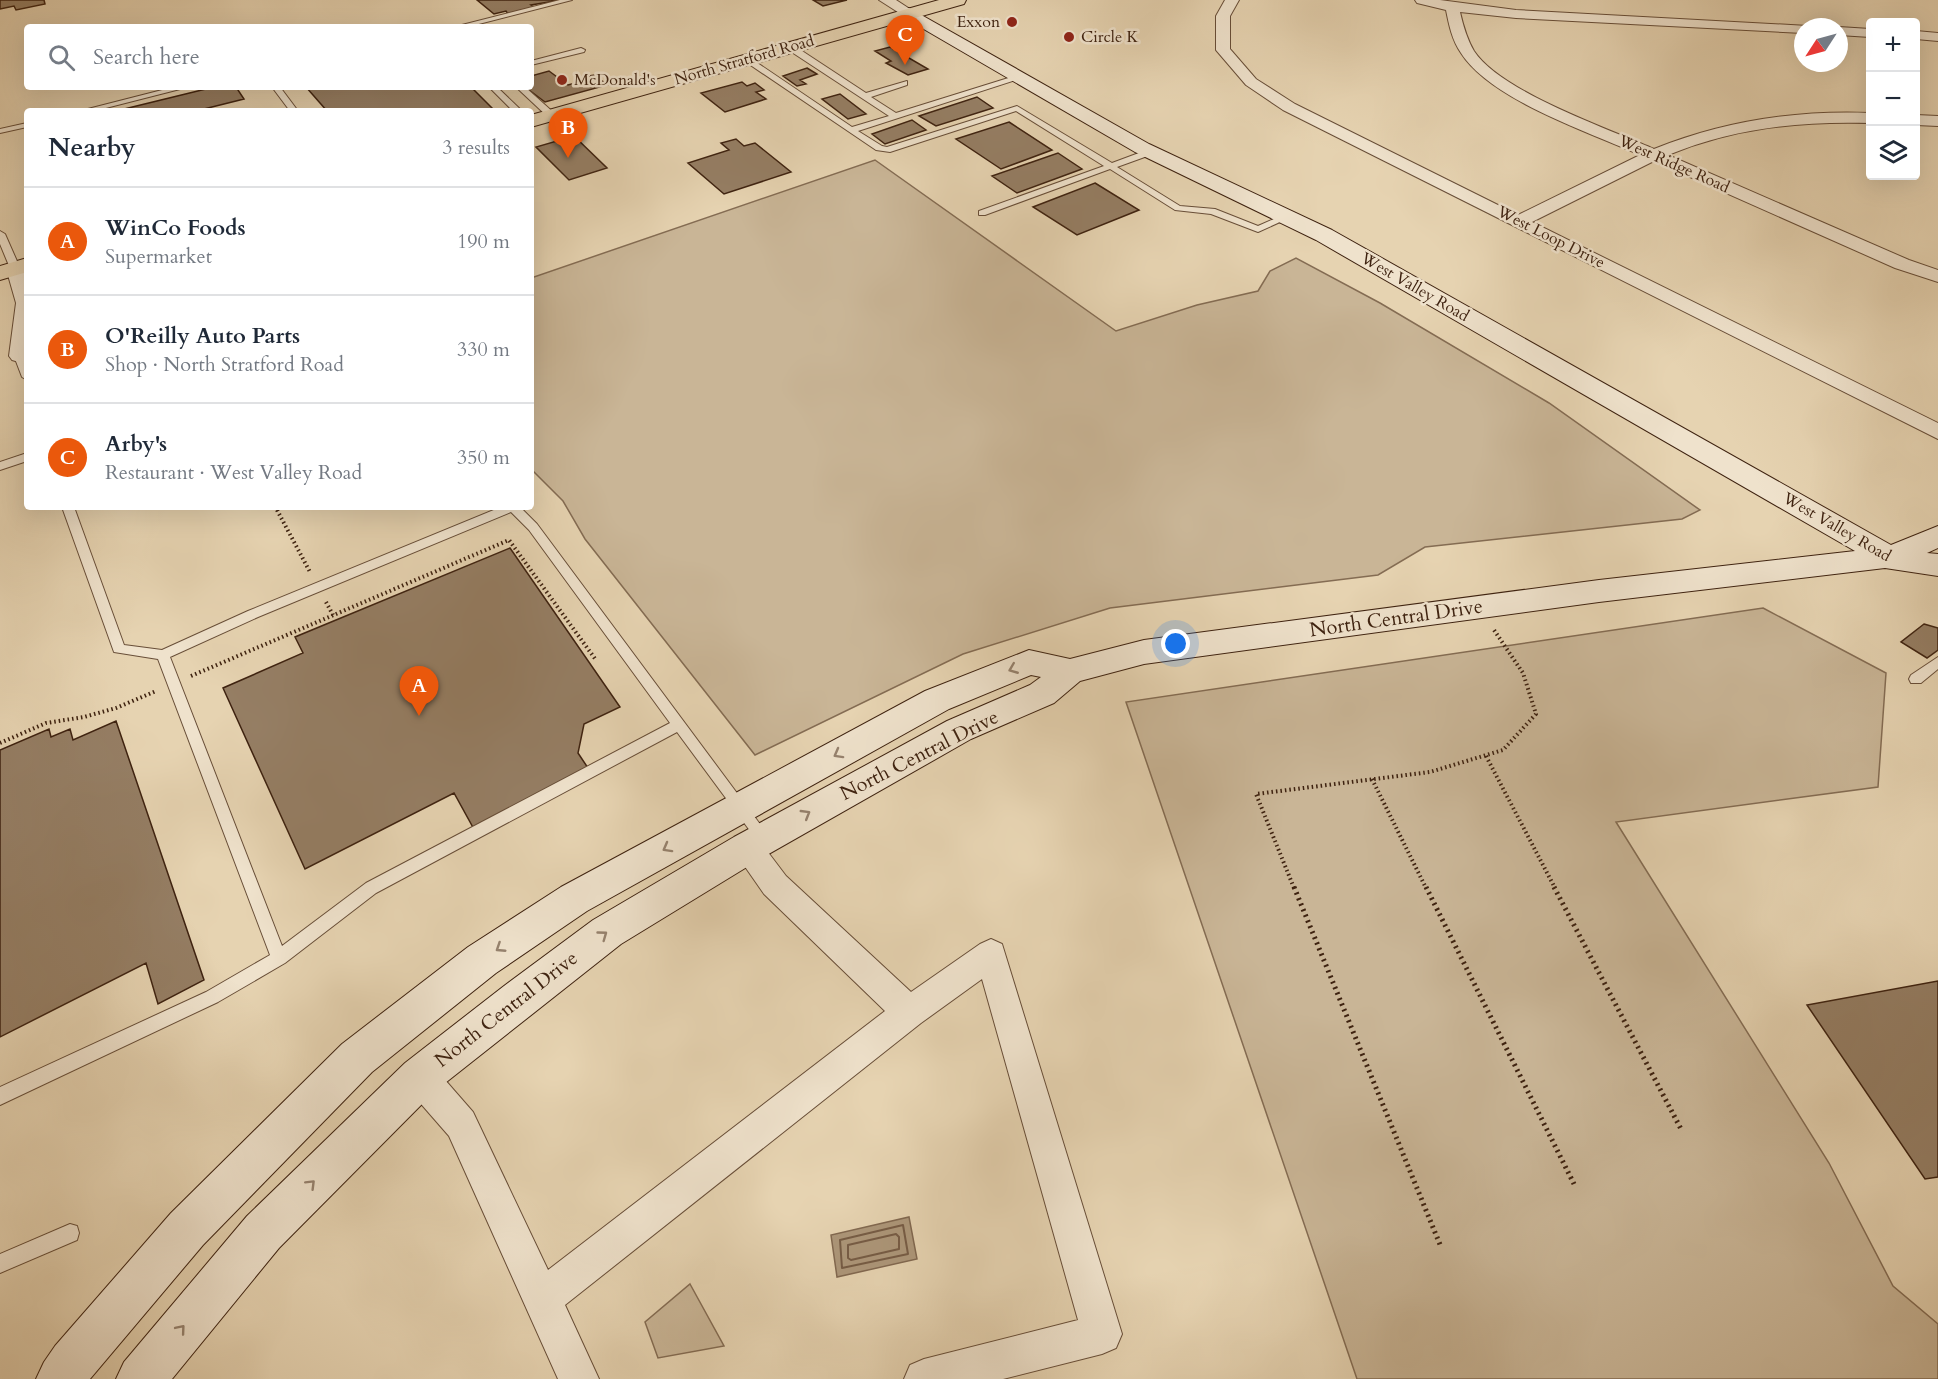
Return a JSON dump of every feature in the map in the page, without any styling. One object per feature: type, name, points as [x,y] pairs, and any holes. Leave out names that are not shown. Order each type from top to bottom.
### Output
[{"type":"main road","name":"North Stratford Road","points":[[534,120],[958,0]]},
{"type":"main road","name":"West Valley Road","points":[[909,13],[1150,152],[1324,235],[1938,585]]},
{"type":"main road","name":"North Central Drive","points":[[1890,557],[1938,536]]},
{"type":"main road","name":"North Central Drive","points":[[142,1377],[262,1232],[420,1077],[607,932],[756,844],[959,730],[1042,694],[1070,672],[1144,652],[1479,607],[1890,557],[1938,565]]},
{"type":"main road","points":[[61,1379],[72,1363],[187,1229],[357,1058],[482,960],[574,899],[936,700],[1029,662],[1070,672]]},
{"type":"street","name":"West Valley Road","points":[[886,0],[909,13]]},
{"type":"street","name":"West Loop Drive","points":[[1232,0],[1223,16],[1223,50],[1251,82],[1289,107],[1938,432]]},
{"type":"street","points":[[1422,0],[1452,7],[1516,14],[1794,29]]},
{"type":"street","name":"West Ridge Road","points":[[1452,7],[1455,25],[1464,50],[1476,65],[1527,99],[1902,264],[1938,276]]},
{"type":"street","points":[[1848,32],[1866,33]]},
{"type":"street","points":[[1920,35],[1938,37]]},
{"type":"street","points":[[1520,221],[1653,155],[1704,135],[1757,123],[1866,118]]},
{"type":"street","points":[[1920,120],[1938,121]]},
{"type":"street","points":[[14,269],[24,297]]},
{"type":"street","points":[[19,356],[24,318]]},
{"type":"street","points":[[756,844],[776,885],[909,1012]]},
{"type":"street","points":[[542,1299],[909,1012],[991,954],[1102,1334],[924,1379]]},
{"type":"street","points":[[420,1077],[461,1124],[579,1379]]},
{"type":"lane","points":[[470,24],[569,0]]},
{"type":"lane","points":[[790,47],[895,116]]},
{"type":"lane","points":[[534,62],[581,50]]},
{"type":"lane","points":[[747,60],[879,148],[887,150],[1017,108],[1178,208],[1212,211],[1258,229],[1286,217]]},
{"type":"lane","points":[[851,130],[1021,77]]},
{"type":"lane","points":[[865,96],[904,83]]},
{"type":"lane","points":[[96,108],[172,90]]},
{"type":"lane","points":[[278,90],[292,108]]},
{"type":"lane","points":[[496,90],[515,108]]},
{"type":"lane","points":[[523,90],[551,116]]},
{"type":"lane","points":[[0,131],[24,125]]},
{"type":"lane","points":[[982,213],[1150,152]]},
{"type":"lane","points":[[0,234],[14,269]]},
{"type":"lane","points":[[19,356],[24,369]]},
{"type":"lane","points":[[0,466],[24,458]]},
{"type":"lane","points":[[69,510],[119,649],[163,655],[318,587],[505,510]]},
{"type":"lane","points":[[515,510],[533,527],[740,808],[756,844]]},
{"type":"lane","points":[[163,655],[279,958]]},
{"type":"lane","points":[[1916,679],[1938,662]]},
{"type":"lane","points":[[0,1096],[212,997],[279,958],[371,888],[679,725]]},
{"type":"lane","points":[[0,1264],[70,1233]]},
{"type":"path","points":[[278,510],[333,615]]},
{"type":"path","points":[[0,743],[46,723],[84,717],[116,708],[509,540],[596,660]]},
{"type":"path","points":[[1441,1247],[1256,794],[1430,772],[1503,750],[1536,714],[1523,673],[1479,607]]},
{"type":"path","points":[[1486,756],[1681,1129]]},
{"type":"path","points":[[1372,779],[1574,1184]]},
{"type":"shaded area","points":[[875,160],[1116,331],[1197,305],[1258,291],[1270,271],[1296,258],[1380,303],[1549,403],[1700,510],[1682,519],[1425,547],[1378,575],[1110,608],[963,654],[755,755],[585,539],[563,501],[534,472],[534,277]]},
{"type":"shaded area","points":[[1763,608],[1886,673],[1878,787],[1616,822],[1829,1163],[1893,1286],[1938,1324],[1938,1379],[1357,1379],[1126,702]]},
{"type":"shaded area","points":[[690,1284],[724,1346],[658,1358],[645,1322]]},
{"type":"water","points":[[909,1217],[917,1259],[837,1277],[831,1235]]},
{"type":"building","points":[[0,0],[44,0],[45,4],[16,10],[14,6],[0,9]]},
{"type":"building","points":[[477,0],[561,0],[531,5],[534,7],[508,14],[506,11],[494,14]]},
{"type":"building","points":[[813,0],[847,0],[823,6]]},
{"type":"building","points":[[890,47],[928,69],[908,75],[886,63],[891,61],[875,51]]},
{"type":"building","points":[[807,68],[817,74],[800,80],[806,84],[797,86],[783,76]]},
{"type":"building","points":[[549,71],[568,85],[591,79],[588,76],[595,75],[607,85],[545,102],[529,90],[534,90],[534,75]]},
{"type":"building","points":[[742,82],[747,86],[755,83],[764,90],[756,92],[766,99],[725,112],[701,93]]},
{"type":"building","points":[[202,90],[238,90],[244,99],[208,108],[128,108]]},
{"type":"building","points":[[309,90],[474,90],[492,108],[324,108]]},
{"type":"building","points":[[840,94],[866,114],[848,119],[822,99]]},
{"type":"building","points":[[977,97],[993,108],[936,126],[919,116]]},
{"type":"building","points":[[912,120],[926,130],[885,144],[872,134]]},
{"type":"building","points":[[1009,122],[1052,150],[1001,169],[956,139]]},
{"type":"building","points":[[574,136],[607,168],[569,180],[536,147]]},
{"type":"building","points":[[736,139],[744,146],[755,143],[791,172],[724,194],[688,163],[729,150],[721,143]]},
{"type":"building","points":[[1058,153],[1082,169],[1017,193],[992,176]]},
{"type":"building","points":[[1095,183],[1139,210],[1077,235],[1033,207]]},
{"type":"building","points":[[510,548],[620,707],[584,724],[578,753],[590,771],[475,831],[454,793],[305,869],[223,688],[303,653],[295,637]]},
{"type":"building","points":[[1924,624],[1938,628],[1938,650],[1927,658],[1901,642]]},
{"type":"building","points":[[116,721],[204,980],[158,1004],[146,963],[0,1037],[0,750],[49,729],[51,737],[70,729],[73,740]]},
{"type":"building","points":[[1938,981],[1938,1177],[1925,1179],[1807,1005]]},
{"type":"place","name":"Exxon","points":[[1012,22]]},
{"type":"place","name":"Circle K","points":[[1069,37]]},
{"type":"place","name":"Arby's","points":[[905,65]]},
{"type":"place","name":"McDonald's","points":[[562,80]]},
{"type":"place","name":"O'Reilly Auto Parts","points":[[568,158]]},
{"type":"place","name":"WinCo Foods","points":[[419,716]]}]
